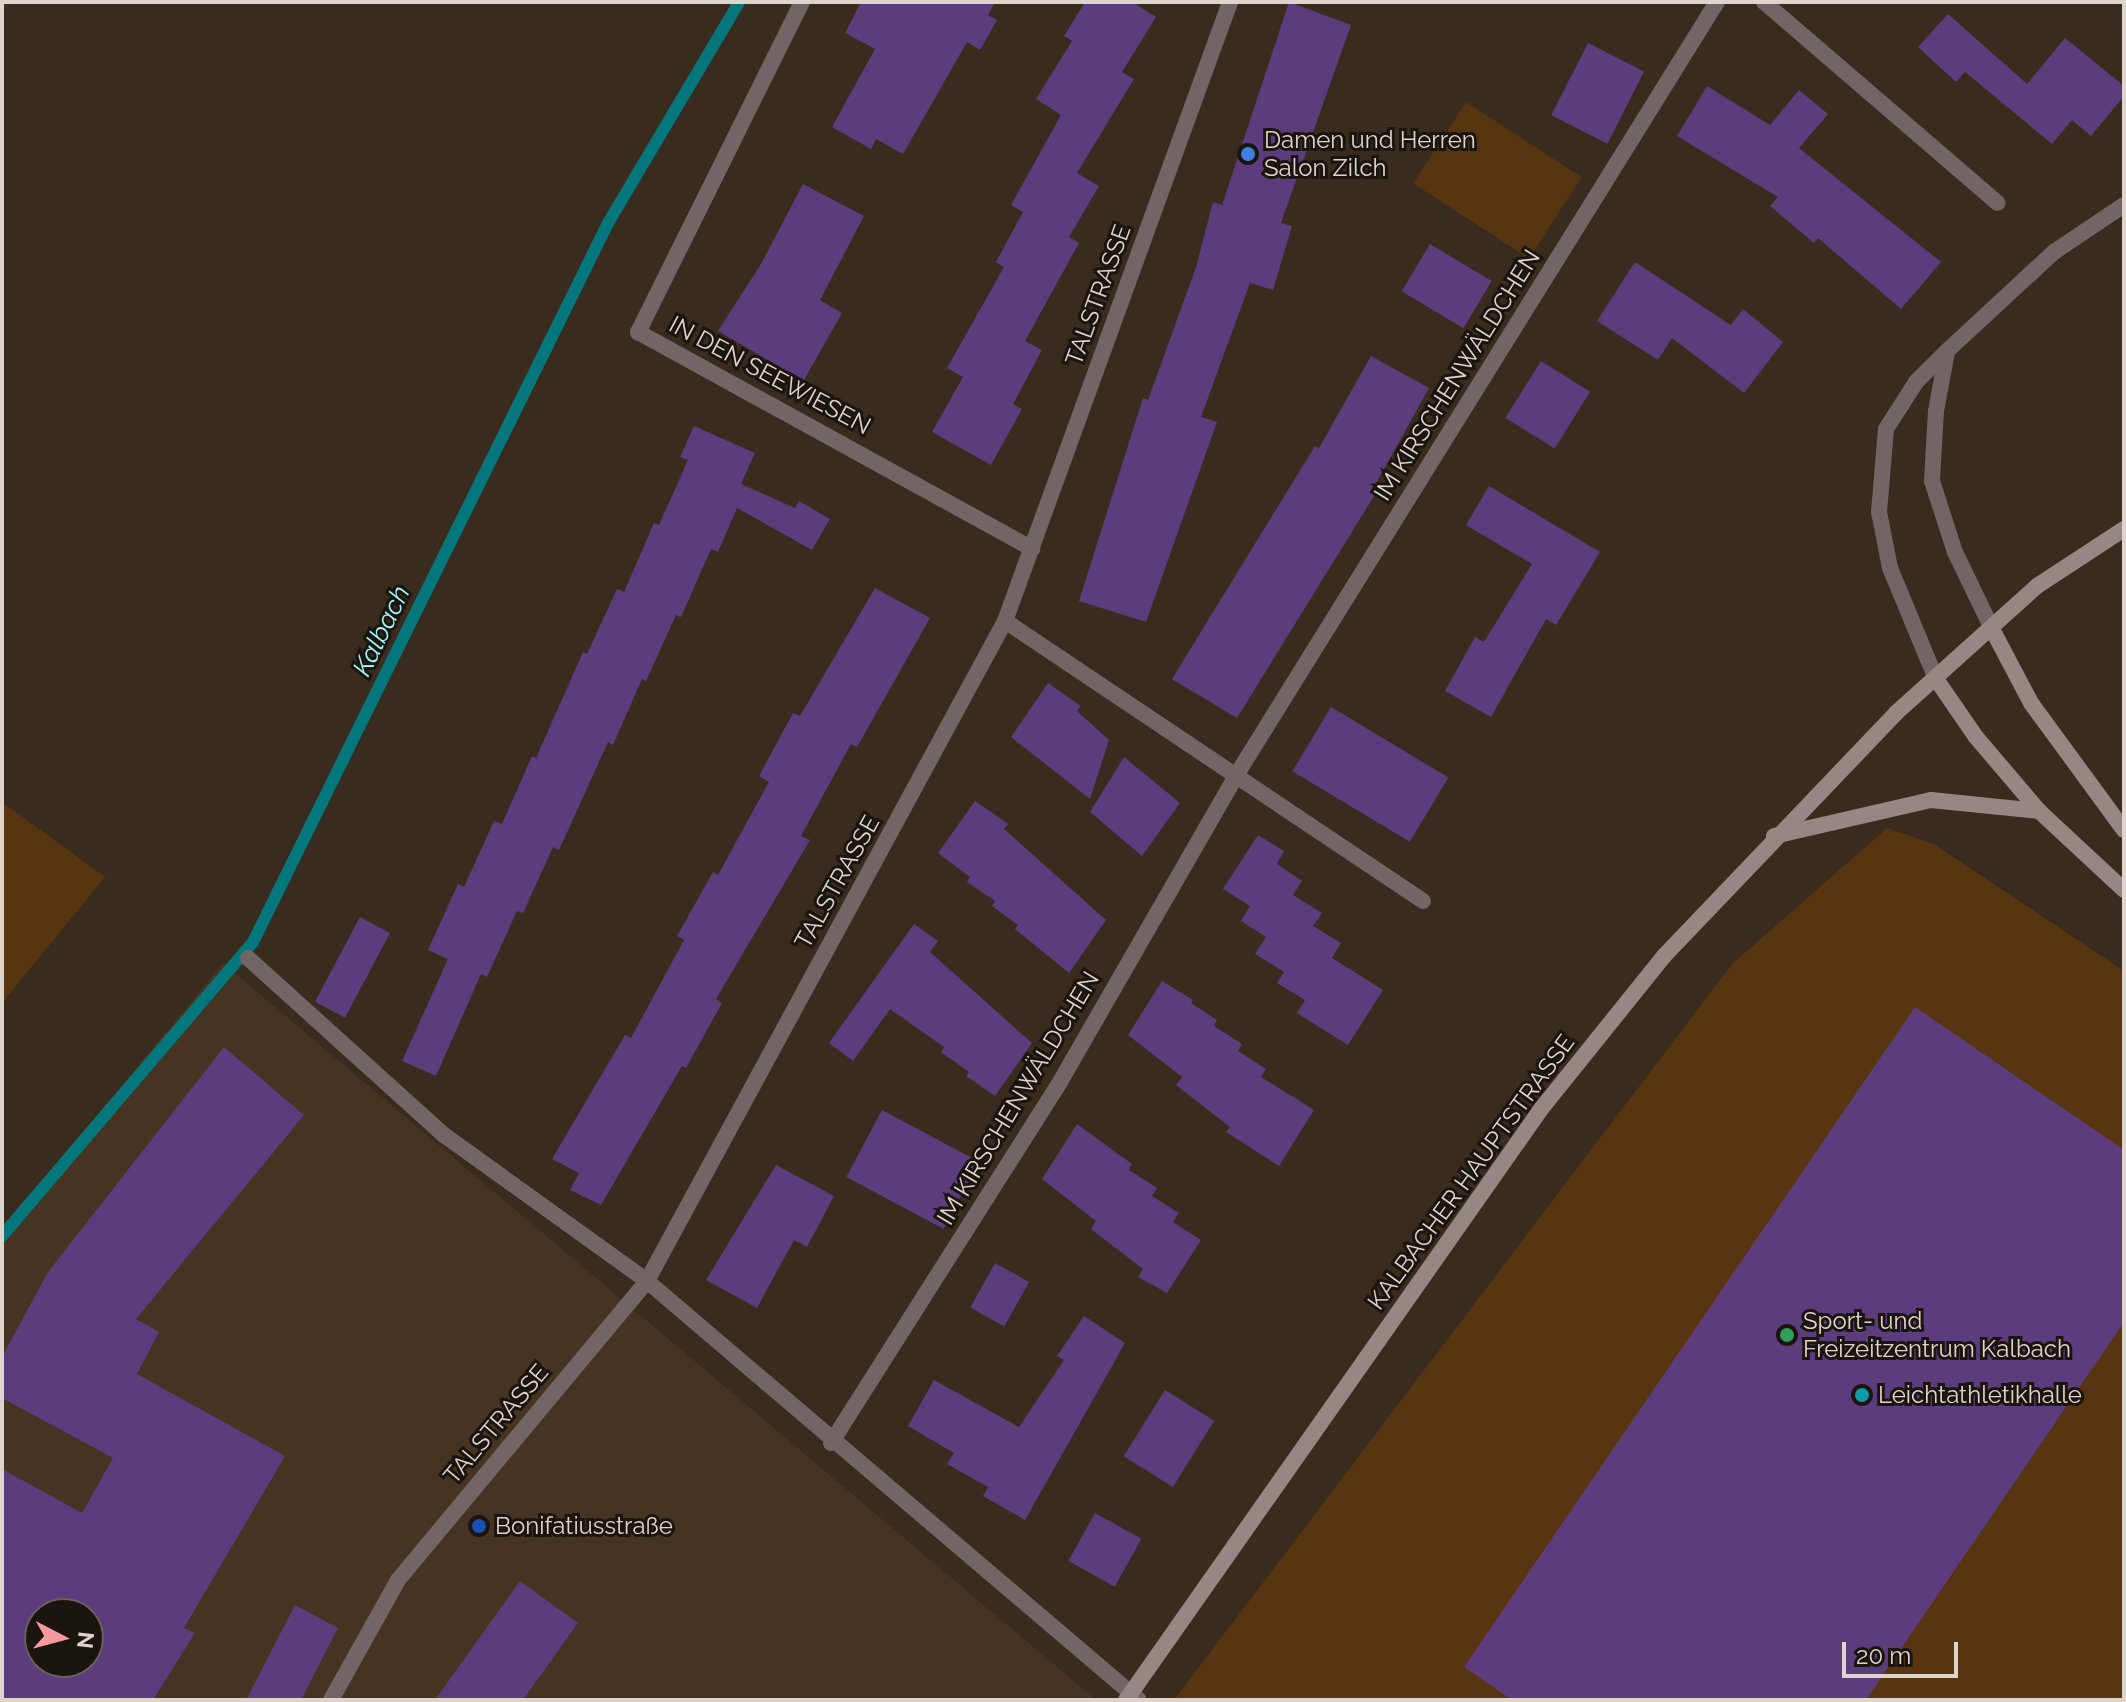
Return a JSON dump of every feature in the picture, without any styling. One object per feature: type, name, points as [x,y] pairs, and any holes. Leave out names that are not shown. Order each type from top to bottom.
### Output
[{"type":"street","name":"IN DEN SEEWIESEN","points":[[802,2],[638,332],[1032,549]]},
{"type":"street","name":"TALSTRASSE","points":[[331,1700],[398,1580],[647,1281],[1005,621],[1230,2]]},
{"type":"street","name":"IM KIRSCHENWÄLDCHEN","points":[[831,1443],[1068,1067],[1237,774],[1717,2]]},
{"type":"street","points":[[1764,2],[1998,203]]},
{"type":"street","points":[[2124,205],[2054,252],[1916,382],[1886,429],[1879,512],[1890,568],[1936,679],[1976,737],[2039,811],[2124,890]]},
{"type":"street","points":[[1947,351],[1936,411],[1932,481],[1955,552],[2031,703],[2124,830]]},
{"type":"street","name":"KALBACHER HAUPTSTRASSE","points":[[1132,1698],[1541,1109],[1664,956],[1772,837],[1936,679],[2037,586],[2124,529]]},
{"type":"street","points":[[1005,621],[1423,901]]},
{"type":"street","points":[[1772,837],[1931,800],[2039,811]]},
{"type":"street","points":[[248,958],[444,1135],[647,1281],[831,1443],[1132,1698]]},
{"type":"shaded area","points":[[1466,102],[1582,177],[1529,259],[1413,183]]},
{"type":"shaded area","points":[[2,802],[105,877],[2,1003]]},
{"type":"shaded area","name":"Sport- und Freizeitzentrum Kalbach","points":[[1887,828],[1934,844],[2124,971],[2124,1700],[1174,1700],[1732,964]]},
{"type":"shaded area","points":[[223,963],[1095,1699],[1094,1700],[2,1700],[2,1230]]},
{"type":"building","points":[[861,2],[995,2],[988,15],[997,20],[980,50],[967,42],[903,154],[876,139],[871,149],[832,127],[875,49],[845,33]]},
{"type":"building","points":[[1085,2],[1132,2],[1156,17],[1122,72],[1134,79],[1077,173],[1099,186],[1069,237],[1079,243],[1025,341],[1042,350],[1013,404],[1022,409],[991,465],[932,432],[963,377],[947,368],[1004,267],[996,262],[1023,212],[1011,205],[1061,115],[1036,99],[1072,41],[1064,36]]},
{"type":"building","points":[[1289,2],[1351,25],[1281,223],[1292,226],[1273,290],[1250,283],[1201,417],[1217,422],[1146,622],[1079,601],[1143,398],[1148,400],[1196,267],[1213,202],[1222,205]]},
{"type":"building","points":[[1948,14],[2027,84],[2065,38],[2124,86],[2124,96],[2091,136],[2072,120],[2052,144],[1965,72],[1956,82],[1918,47]]},
{"type":"building","points":[[1588,43],[1644,72],[1607,144],[1551,115]]},
{"type":"building","points":[[1707,86],[1770,125],[1799,90],[1828,114],[1799,148],[1941,262],[1901,309],[1818,238],[1814,243],[1770,206],[1778,197],[1677,136]]},
{"type":"building","points":[[803,184],[864,216],[820,300],[842,313],[800,387],[770,369],[773,363],[718,331],[761,264]]},
{"type":"building","points":[[1430,244],[1492,281],[1463,328],[1402,291]]},
{"type":"building","points":[[1635,262],[1731,325],[1743,309],[1783,342],[1744,393],[1672,338],[1658,360],[1597,321]]},
{"type":"building","points":[[1371,356],[1429,388],[1375,485],[1379,488],[1237,718],[1172,679],[1315,446],[1319,448]]},
{"type":"building","points":[[1541,361],[1590,392],[1555,449],[1505,418]]},
{"type":"building","points":[[694,426],[755,453],[741,484],[795,508],[799,501],[830,519],[812,550],[737,508],[718,552],[711,549],[681,617],[676,615],[646,681],[642,679],[613,745],[608,742],[559,850],[553,847],[523,913],[517,911],[487,977],[481,974],[436,1076],[402,1061],[448,959],[428,950],[458,884],[464,887],[494,821],[502,824],[532,756],[536,758],[583,652],[587,654],[617,589],[624,592],[654,523],[659,525],[688,460],[680,457]]},
{"type":"building","points":[[1489,486],[1600,552],[1556,625],[1546,619],[1491,717],[1445,691],[1475,637],[1484,642],[1532,564],[1466,525]]},
{"type":"building","points":[[875,588],[930,618],[857,747],[851,744],[801,836],[810,840],[716,999],[722,1003],[686,1068],[682,1066],[601,1205],[570,1190],[579,1173],[552,1159],[625,1035],[631,1038],[684,940],[677,936],[713,872],[718,875],[769,782],[759,776],[793,713],[800,716]]},
{"type":"building","points":[[1048,683],[1081,706],[1077,711],[1109,740],[1090,799],[1011,737]]},
{"type":"building","points":[[1331,707],[1448,778],[1410,842],[1292,771]]},
{"type":"building","points":[[1124,757],[1180,803],[1142,856],[1090,812]]},
{"type":"building","points":[[975,801],[1008,824],[1004,829],[1106,920],[1069,973],[1015,929],[1018,925],[992,906],[995,901],[967,882],[970,877],[938,853]]},
{"type":"building","points":[[1258,835],[1284,851],[1277,864],[1302,881],[1293,895],[1322,913],[1313,926],[1341,943],[1332,958],[1383,990],[1348,1045],[1297,1013],[1305,1000],[1277,983],[1284,972],[1255,954],[1266,937],[1241,921],[1250,906],[1223,889]]},
{"type":"building","points":[[360,917],[390,933],[345,1018],[315,1002]]},
{"type":"building","points":[[914,924],[938,941],[930,952],[1032,1043],[995,1096],[966,1076],[969,1072],[941,1052],[944,1047],[890,1009],[853,1061],[829,1043]]},
{"type":"building","points":[[1162,981],[1193,1000],[1191,1003],[1217,1020],[1214,1026],[1242,1044],[1238,1051],[1266,1069],[1261,1077],[1314,1110],[1279,1166],[1226,1132],[1230,1127],[1176,1085],[1182,1077],[1128,1035]]},
{"type":"building","name":"Leichtathletikhalle","points":[[1915,1007],[2124,1150],[2124,1322],[1866,1700],[1512,1700],[1464,1667]]},
{"type":"building","points":[[224,1047],[304,1115],[136,1319],[159,1332],[137,1374],[285,1456],[184,1628],[195,1633],[153,1700],[2,1700],[2,1469],[82,1513],[113,1458],[2,1398],[2,1357],[48,1272]]},
{"type":"building","points":[[882,1110],[979,1162],[943,1229],[846,1177]]},
{"type":"building","points":[[1077,1124],[1132,1164],[1129,1170],[1157,1188],[1152,1196],[1179,1213],[1173,1222],[1201,1240],[1167,1293],[1138,1277],[1143,1269],[1091,1229],[1096,1221],[1042,1179]]},
{"type":"building","points":[[776,1165],[834,1196],[807,1247],[794,1240],[757,1308],[706,1280]]},
{"type":"building","points":[[995,1263],[1029,1282],[1004,1327],[970,1308]]},
{"type":"building","points":[[1084,1316],[1125,1343],[1025,1520],[983,1496],[988,1487],[947,1464],[954,1453],[908,1426],[934,1380],[1019,1427],[1064,1360],[1057,1356]]},
{"type":"building","points":[[1165,1390],[1214,1421],[1173,1487],[1124,1456]]},
{"type":"building","points":[[1095,1513],[1141,1539],[1115,1587],[1068,1561]]},
{"type":"building","points":[[520,1581],[578,1623],[523,1700],[435,1700]]},
{"type":"building","points":[[295,1605],[338,1628],[301,1700],[246,1700]]},
{"type":"waterway","name":"Kalbach","points":[[2,1236],[253,942],[608,223],[739,2]]},
{"type":"place","name":"Damen und Herren Salon Zilch","points":[[1248,154]]},
{"type":"place","name":"Sport- und Freizeitzentrum Kalbach","points":[[1787,1335]]},
{"type":"place","name":"Leichtathletikhalle","points":[[1862,1395]]},
{"type":"place","name":"Bonifatiusstraße","points":[[479,1526]]}]
